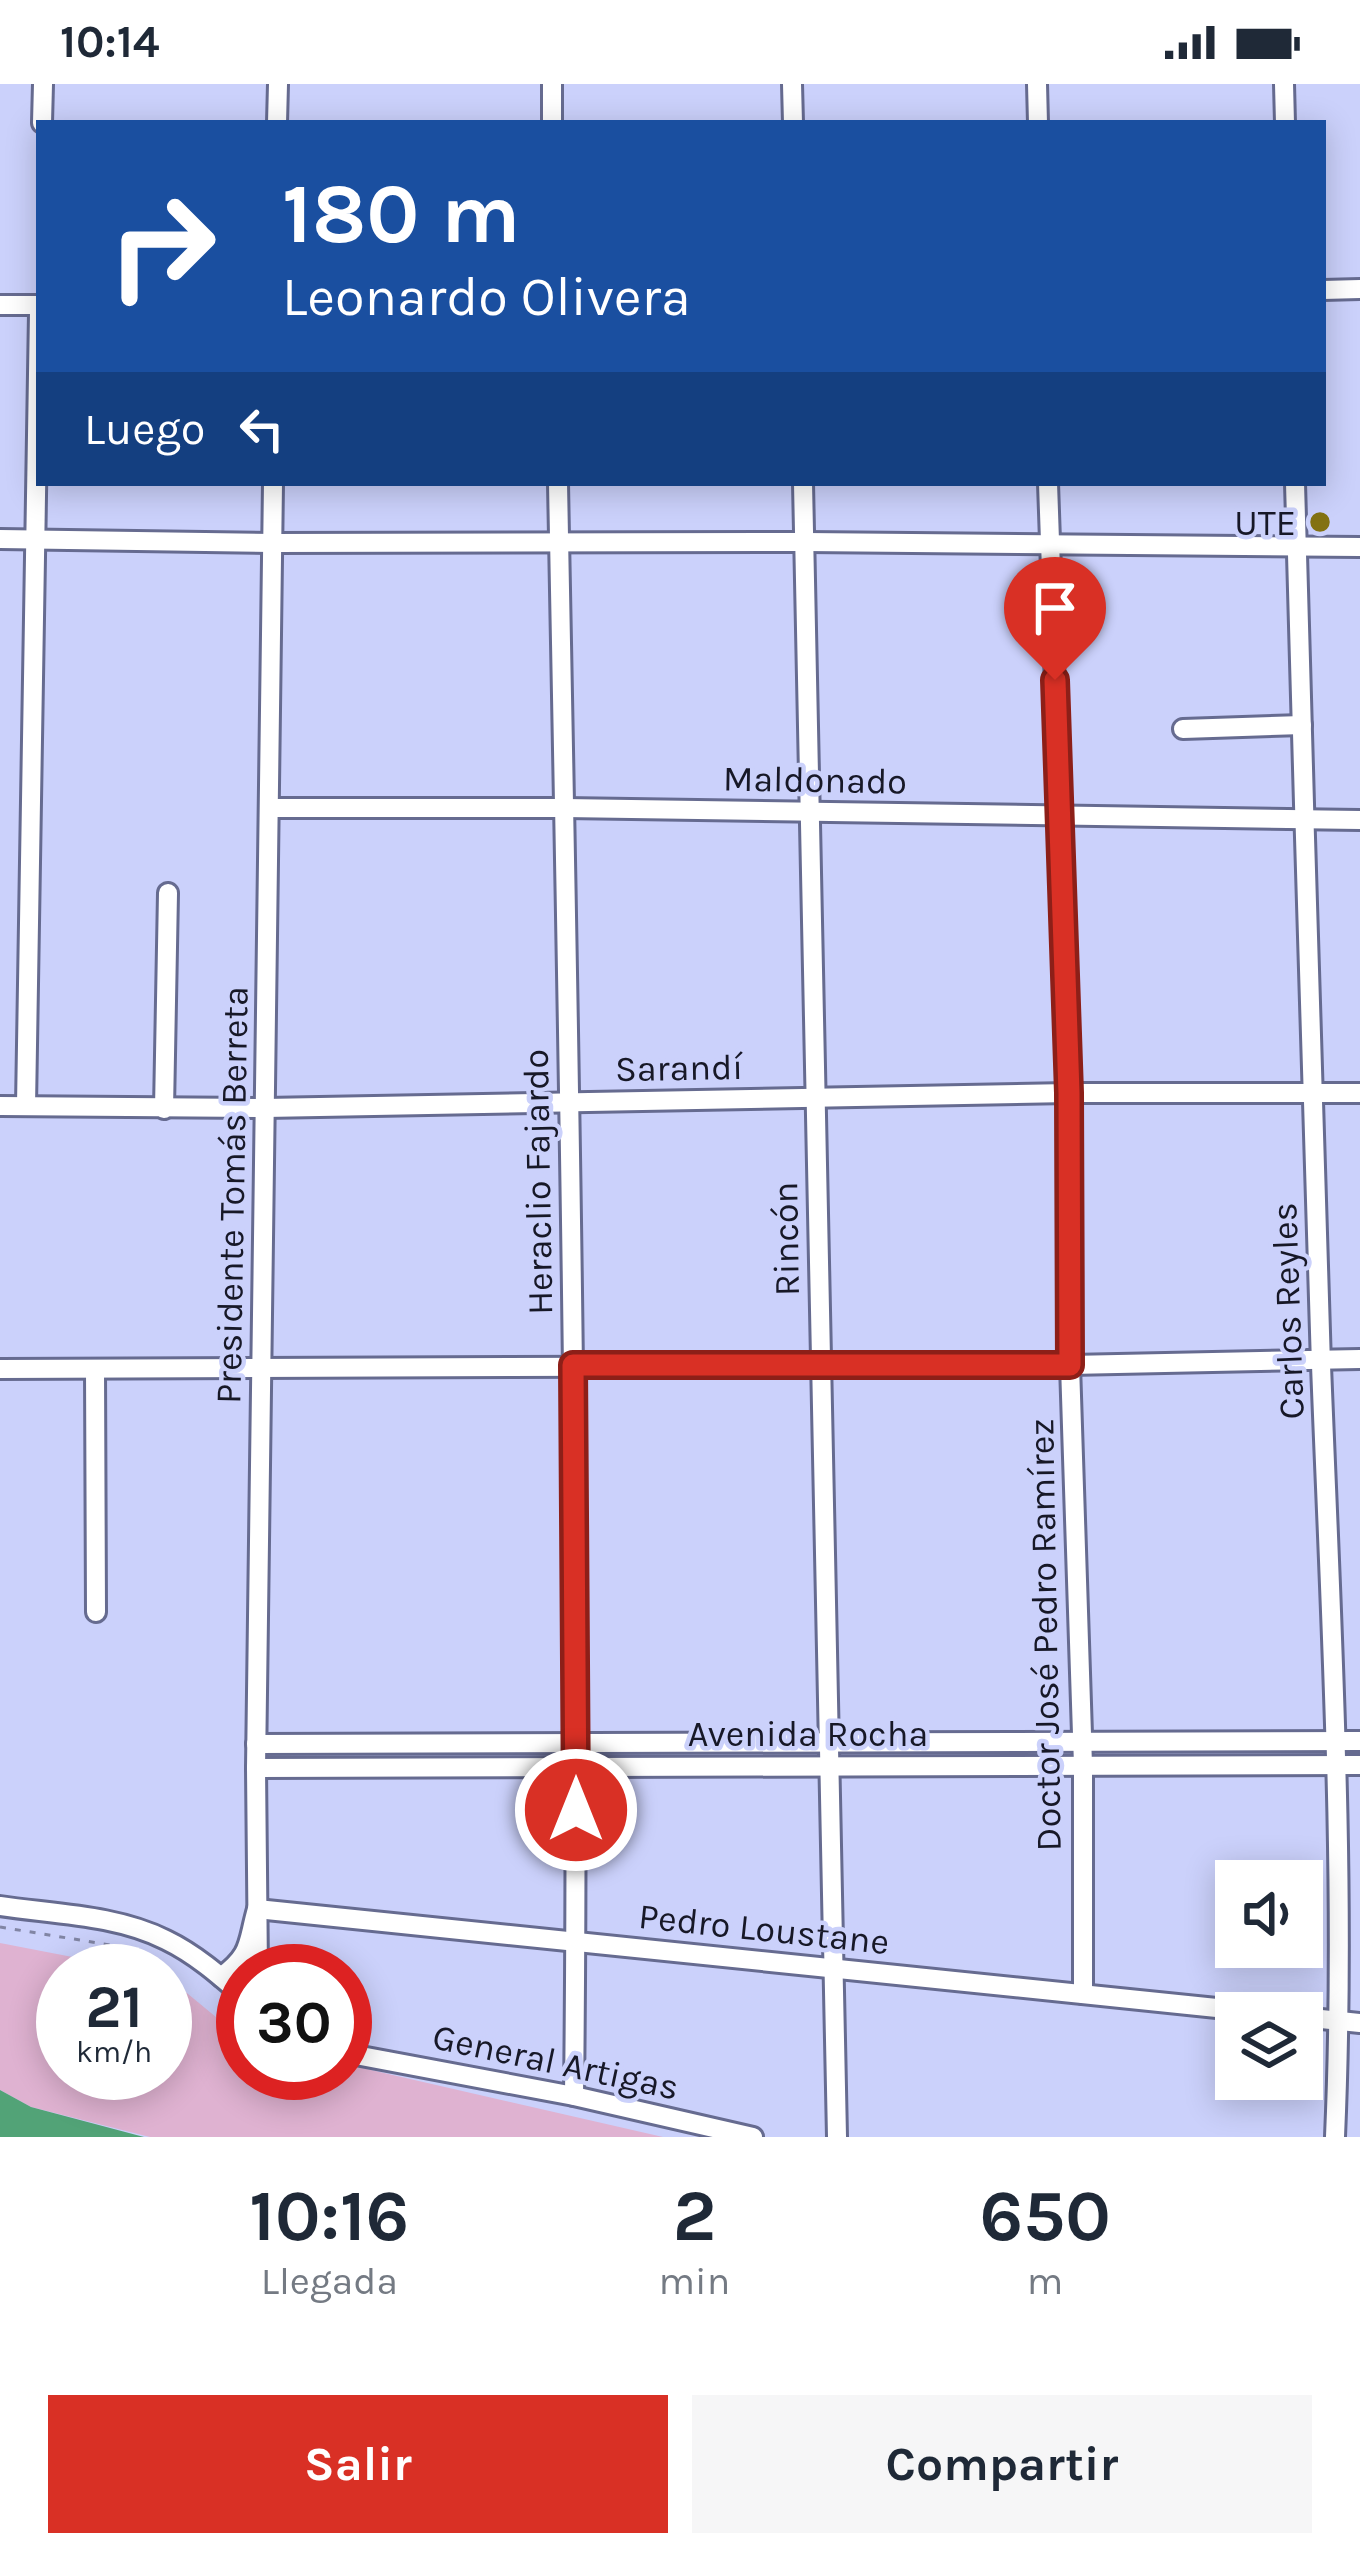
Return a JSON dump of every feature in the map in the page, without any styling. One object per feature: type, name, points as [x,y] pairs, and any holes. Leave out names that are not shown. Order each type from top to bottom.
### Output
[{"type":"street","points":[[42,120],[43,84]]},
{"type":"street","points":[[277,120],[278,84]]},
{"type":"street","points":[[552,84],[552,120]]},
{"type":"street","points":[[792,84],[793,120]]},
{"type":"street","points":[[1037,84],[1038,120]]},
{"type":"street","points":[[1283,84],[1285,120]]},
{"type":"street","points":[[1326,290],[1360,290]]},
{"type":"street","points":[[0,305],[36,309]]},
{"type":"street","points":[[26,1106],[37,486]]},
{"type":"street","name":"Presidente Tomás Berreta","points":[[257,1944],[273,486]]},
{"type":"street","name":"Heraclio Fajardo","points":[[558,486],[573,1365],[574,2096]]},
{"type":"street","name":"Rincón","points":[[803,486],[837,2137]]},
{"type":"street","name":"Doctor José Pedro Ramírez","points":[[1048,486],[1069,1093],[1070,1365],[1083,1741],[1083,1994]]},
{"type":"street","name":"Carlos Reyles","points":[[1295,486],[1321,1359],[1350,2022],[1335,2137]]},
{"type":"street","points":[[0,539],[1360,547]]},
{"type":"street","points":[[1183,729],[1302,725]]},
{"type":"street","name":"Maldonado","points":[[269,808],[1360,820]]},
{"type":"street","points":[[164,1109],[168,892]]},
{"type":"street","name":"Sarandí","points":[[0,1106],[164,1109],[1069,1093],[1360,1093]]},
{"type":"street","points":[[0,1369],[1070,1365],[1360,1359]]},
{"type":"street","points":[[95,1369],[96,1612]]},
{"type":"street","name":"Avenida Rocha","points":[[256,1744],[1360,1741]]},
{"type":"street","name":"Avenida Rocha","points":[[256,1768],[1360,1765]]},
{"type":"street","points":[[0,1906],[127,1925],[166,1940],[216,1974]]},
{"type":"street","name":"Presidente Tomás Berreta","points":[[213,1971],[240,1963],[256,1909]]},
{"type":"street","name":"Pedro Loustane","points":[[256,1909],[1215,2008]]},
{"type":"street","name":"General Artigas","points":[[372,2058],[574,2096],[753,2137]]},
{"type":"path","points":[[0,1927],[105,1944]]},
{"type":"shaded area","points":[[0,1943],[36,1950],[36,2100],[192,2100],[192,1997],[216,2017],[216,2100],[372,2100],[372,2070],[663,2137],[150,2137],[31,2107],[0,2090]]},
{"type":"shaded area","points":[[0,2090],[31,2107],[144,2137],[0,2137]]},
{"type":"place","name":"UTE","points":[[1320,522]]},
{"type":"route","points":[[576,1810],[573,1365],[1070,1365],[1069,1093],[1055,680]]}]
